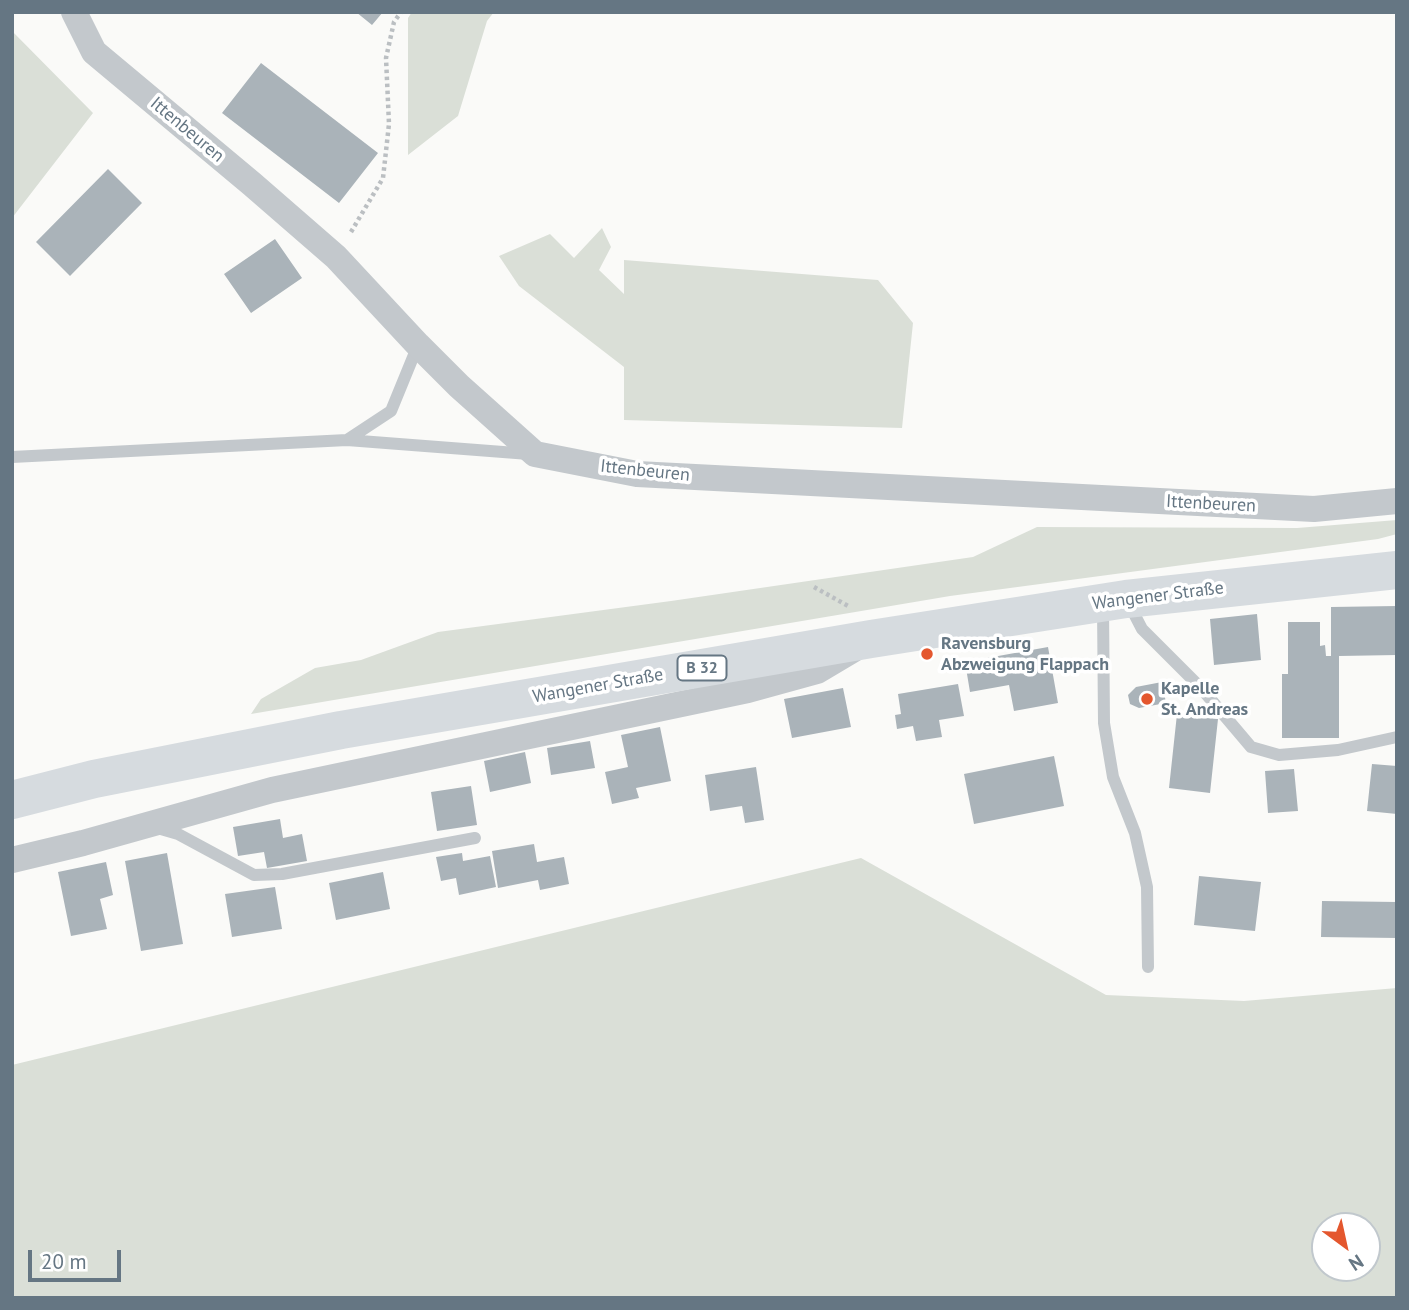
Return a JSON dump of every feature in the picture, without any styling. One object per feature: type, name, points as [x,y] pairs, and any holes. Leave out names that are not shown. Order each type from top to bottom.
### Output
[{"type":"main road","name":"Wangener Straße","points":[[12,800],[94,779],[864,625],[1397,570]]},
{"type":"street","name":"Ittenbeuren","points":[[74,12],[94,52],[336,257],[459,386],[536,454],[637,474],[1314,509],[1397,501]]},
{"type":"street","points":[[12,860],[272,790],[748,690],[817,671],[864,625]]},
{"type":"lane","points":[[347,440],[391,411],[418,345]]},
{"type":"lane","points":[[12,457],[347,440],[536,454]]},
{"type":"lane","points":[[1114,601],[1201,688],[1251,747],[1279,755],[1338,750],[1397,737]]},
{"type":"lane","points":[[1114,601],[1104,723],[1113,777],[1135,833],[1147,887],[1148,967]]},
{"type":"lane","points":[[147,825],[178,835],[254,875],[282,874],[475,838]]},
{"type":"path","points":[[336,257],[383,178],[390,124],[386,58],[394,22],[401,12]]},
{"type":"path","points":[[814,587],[864,625]]},
{"type":"shaded area","points":[[412,12],[494,12],[487,21],[458,116],[408,155],[408,18]]},
{"type":"shaded area","points":[[12,31],[93,113],[12,218]]},
{"type":"shaded area","points":[[602,228],[611,247],[599,270],[624,294],[624,260],[878,280],[913,323],[902,428],[624,420],[624,367],[519,286],[499,256],[550,234],[574,258]]},
{"type":"shaded area","points":[[1397,520],[1397,534],[1378,539],[950,596],[251,714],[261,699],[315,668],[361,660],[438,632],[973,557],[1037,527],[1297,528]]},
{"type":"shaded area","points":[[861,858],[1106,995],[1244,1001],[1397,988],[1397,1298],[12,1298],[12,1065]]},
{"type":"building","points":[[356,12],[383,12],[372,25]]},
{"type":"building","points":[[261,63],[378,153],[339,203],[222,113]]},
{"type":"building","points":[[108,169],[142,203],[70,276],[36,242]]},
{"type":"building","points":[[275,239],[302,278],[251,313],[224,274]]},
{"type":"building","points":[[1397,606],[1397,655],[1339,656],[1339,738],[1282,738],[1282,674],[1288,674],[1288,622],[1320,622],[1320,646],[1325,645],[1326,656],[1331,656],[1331,607]]},
{"type":"building","points":[[1257,614],[1261,660],[1214,665],[1210,619]]},
{"type":"building","points":[[1048,647],[1058,703],[1014,711],[1009,685],[970,692],[965,662]]},
{"type":"building","name":"Kapelle St. Andreas","points":[[1162,682],[1166,703],[1139,708],[1130,704],[1128,695],[1136,687]]},
{"type":"building","points":[[958,684],[964,716],[939,720],[942,737],[916,741],[913,726],[897,729],[895,715],[901,714],[898,694]]},
{"type":"building","points":[[843,688],[851,727],[792,738],[784,699]]},
{"type":"building","points":[[1177,714],[1218,719],[1210,793],[1169,788]]},
{"type":"building","points":[[660,727],[671,781],[636,788],[639,798],[612,804],[605,772],[628,767],[621,735]]},
{"type":"building","points":[[590,741],[595,768],[551,775],[547,748]]},
{"type":"building","points":[[525,752],[531,783],[490,792],[484,761]]},
{"type":"building","points":[[1054,756],[1064,806],[974,824],[964,774]]},
{"type":"building","points":[[1372,764],[1397,766],[1397,814],[1367,811]]},
{"type":"building","points":[[756,767],[764,820],[745,823],[742,806],[710,811],[705,775]]},
{"type":"building","points":[[1294,769],[1298,811],[1268,813],[1265,771]]},
{"type":"building","points":[[471,786],[477,825],[437,831],[431,792]]},
{"type":"building","points":[[280,819],[283,838],[302,834],[307,861],[267,868],[264,852],[238,856],[233,827]]},
{"type":"building","points":[[534,844],[537,862],[564,857],[569,884],[540,890],[538,880],[498,888],[492,851]]},
{"type":"building","points":[[167,853],[183,944],[141,951],[125,861]]},
{"type":"building","points":[[462,853],[463,861],[490,856],[496,887],[459,895],[456,878],[441,881],[436,857]]},
{"type":"building","points":[[106,862],[113,895],[100,899],[107,929],[71,936],[58,872]]},
{"type":"building","points":[[383,872],[390,909],[336,920],[329,883]]},
{"type":"building","points":[[1199,876],[1261,882],[1255,931],[1194,925]]},
{"type":"building","points":[[275,887],[282,929],[232,937],[225,894]]},
{"type":"building","points":[[1322,901],[1397,902],[1397,938],[1321,937]]},
{"type":"place","name":"Ravensburg Abzweigung Flappach","points":[[927,654]]},
{"type":"place","name":"Kapelle St. Andreas","points":[[1147,699]]}]
